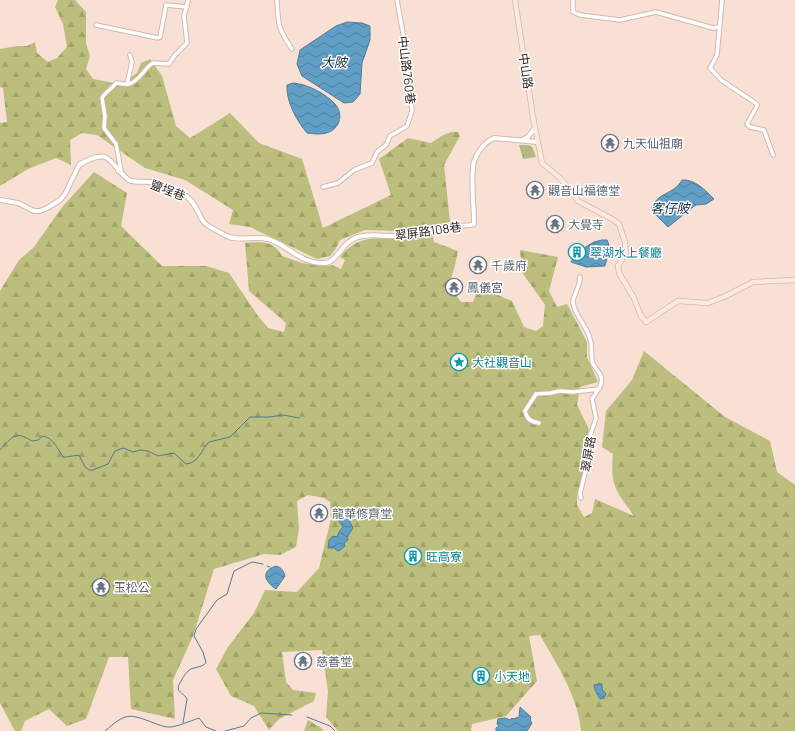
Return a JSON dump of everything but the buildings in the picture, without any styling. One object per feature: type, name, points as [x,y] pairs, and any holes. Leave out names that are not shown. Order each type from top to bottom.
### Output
[{"type":"main road","name":"中山路","points":[[515,0],[538,142]]},
{"type":"main road","points":[[538,142],[543,164],[561,179],[576,199],[618,224],[625,242],[626,253],[619,263],[618,269],[634,298],[640,316],[646,322],[678,301],[708,303],[726,296],[753,282],[795,280]]},
{"type":"street","points":[[118,171],[121,170],[116,144],[104,128],[105,116],[102,98],[104,93],[112,89],[116,84],[127,84],[132,82],[153,63],[169,64],[177,53],[185,46],[187,40],[184,16],[188,0]]},
{"type":"street","points":[[278,0],[278,24],[283,37],[292,49]]},
{"type":"street","name":"中山路760巷","points":[[324,188],[338,183],[354,170],[372,163],[377,152],[386,145],[390,136],[404,128],[409,123],[412,108],[409,70],[397,0]]},
{"type":"street","points":[[573,0],[573,12],[580,15],[620,20],[656,12],[713,28],[719,27]]},
{"type":"street","points":[[722,0],[716,58],[710,65],[710,68],[721,80],[757,104],[758,106],[747,124],[750,127],[764,130],[773,155]]},
{"type":"street","points":[[96,25],[158,38],[160,37],[166,6],[187,7]]},
{"type":"street","points":[[127,84],[132,62],[130,55]]},
{"type":"street","points":[[520,141],[528,137],[535,128]]},
{"type":"street","name":"翠屏路108巷","points":[[342,247],[349,241],[358,237],[369,235],[400,236],[414,234],[429,229],[474,224],[472,167],[479,151],[494,138],[538,142]]},
{"type":"street","name":"鹽埕巷","points":[[0,200],[13,201],[31,210],[40,211],[53,205],[62,198],[77,167],[97,158],[104,157],[110,160],[118,171],[131,181],[151,182],[186,196],[194,204],[205,224],[229,236],[237,238],[258,237],[269,239],[301,258],[324,264],[330,262],[342,247]]},
{"type":"street","name":"翠屏路","points":[[580,277],[579,288],[573,298],[575,312],[582,321],[591,340],[593,364],[602,378],[602,383],[599,390],[592,399],[596,418],[587,445],[589,457],[580,493],[581,498]]},
{"type":"street","points":[[540,423],[532,422],[525,412],[536,394],[559,391],[574,392],[599,390]]},
{"type":"green space","points":[[58,0],[75,0],[86,12],[86,43],[90,56],[86,69],[93,79],[120,84],[137,73],[141,63],[150,59],[162,76],[176,126],[190,138],[230,113],[259,143],[302,159],[323,228],[391,195],[379,159],[408,138],[431,143],[447,133],[458,132],[460,136],[444,165],[450,222],[396,231],[365,230],[340,240],[330,256],[317,259],[250,227],[229,224],[233,210],[185,180],[145,168],[97,135],[82,133],[70,140],[71,165],[56,158],[28,169],[0,186],[0,123],[7,122],[3,88],[0,87],[0,49],[27,46],[35,42],[37,53],[48,62],[57,58],[67,47],[63,24],[55,7]]},
{"type":"green space","points":[[519,145],[531,146],[536,157],[523,159]]},
{"type":"green space","points":[[94,172],[127,193],[121,226],[162,266],[206,266],[229,273],[258,316],[268,328],[284,332],[286,323],[249,291],[245,243],[266,243],[275,247],[282,256],[302,263],[325,266],[332,265],[341,269],[345,260],[340,257],[356,243],[374,238],[403,239],[432,234],[434,242],[458,251],[449,286],[461,302],[473,302],[479,287],[512,301],[524,327],[536,331],[543,326],[545,305],[522,272],[520,250],[558,257],[549,291],[557,307],[567,304],[587,342],[587,357],[598,382],[580,387],[577,405],[589,429],[584,447],[586,459],[577,497],[577,505],[584,517],[592,513],[595,499],[634,516],[616,488],[612,474],[613,454],[602,447],[606,411],[632,380],[644,351],[725,417],[770,441],[777,472],[795,485],[795,731],[581,731],[576,705],[566,681],[540,635],[529,636],[537,681],[506,716],[472,724],[471,731],[338,731],[326,717],[328,691],[322,650],[282,652],[286,682],[293,690],[316,693],[314,701],[279,719],[269,730],[254,706],[231,696],[216,669],[228,647],[254,613],[265,590],[297,592],[319,568],[331,519],[330,502],[324,498],[308,495],[297,501],[299,528],[296,547],[280,555],[264,554],[214,569],[193,636],[173,680],[175,719],[131,709],[128,657],[109,657],[86,719],[67,726],[49,709],[25,721],[21,731],[15,731],[0,703],[0,291],[19,260],[34,247],[63,206]]},
{"type":"green space","points":[[308,720],[320,727],[324,731],[304,731]]},
{"type":"water","name":"大陂","points":[[347,22],[362,23],[370,26],[370,40],[362,63],[360,94],[353,102],[344,103],[302,76],[297,64],[300,50],[336,26]]},
{"type":"water","name":"大陂","points":[[293,83],[304,85],[316,90],[335,104],[339,111],[340,120],[333,130],[321,134],[307,133],[296,117],[288,98],[287,85]]},
{"type":"water","name":"客仔陂","points":[[682,180],[695,183],[714,199],[706,204],[696,205],[668,227],[651,210],[661,196],[674,189]]},
{"type":"water","points":[[607,240],[609,245],[605,266],[586,267],[571,262],[574,257],[584,250],[584,248],[594,242]]},
{"type":"water","points":[[346,508],[350,509],[349,520],[353,528],[347,537],[348,540],[344,543],[345,546],[339,551],[335,548],[328,548],[329,540],[333,536],[337,537],[343,527],[339,521]]},
{"type":"water","points":[[276,566],[284,572],[285,576],[276,589],[267,580],[266,574],[271,568]]},
{"type":"water","points":[[602,684],[602,689],[606,694],[604,698],[600,699],[594,685]]},
{"type":"water","points":[[520,707],[531,717],[530,720],[532,723],[527,731],[496,731],[496,728],[499,726],[497,724],[498,719],[505,718],[510,720],[512,718],[519,717]]},
{"type":"waterway","points":[[0,450],[10,439],[17,436],[33,441],[38,440],[43,436],[52,441],[63,457],[79,455],[85,467],[89,470],[93,470],[108,464],[115,451],[123,448],[133,452],[140,450],[148,451],[158,456],[174,453],[186,464],[197,459],[209,442],[230,437],[250,417],[283,415],[299,418]]},
{"type":"waterway","points":[[183,723],[187,699],[179,691],[178,687],[183,677],[189,670],[206,663],[203,652],[194,636],[196,629],[217,600],[227,594],[234,571],[252,562],[263,564]]},
{"type":"waterway","points":[[225,731],[244,726],[251,718],[261,713],[292,715]]},
{"type":"waterway","points":[[105,731],[118,721],[128,716],[133,716],[169,727],[180,725],[199,718],[206,727],[216,731]]},
{"type":"waterway","points":[[307,717],[330,726],[335,731]]},
{"type":"place","name":"九天仙祖廟","points":[[610,143]]},
{"type":"place","name":"觀音山福德堂","points":[[535,190]]},
{"type":"place","name":"大覺寺","points":[[555,224]]},
{"type":"place","name":"翠湖水上餐廳","points":[[577,252]]},
{"type":"place","name":"千歲府","points":[[478,265]]},
{"type":"place","name":"鳳儀宮","points":[[454,287]]},
{"type":"place","name":"大社觀音山","points":[[459,362]]},
{"type":"place","name":"龍華修齊堂","points":[[319,513]]},
{"type":"place","name":"旺高寮","points":[[413,556]]},
{"type":"place","name":"玉松公","points":[[101,587]]},
{"type":"place","name":"慈善堂","points":[[303,661]]},
{"type":"place","name":"小天地","points":[[481,676]]}]
